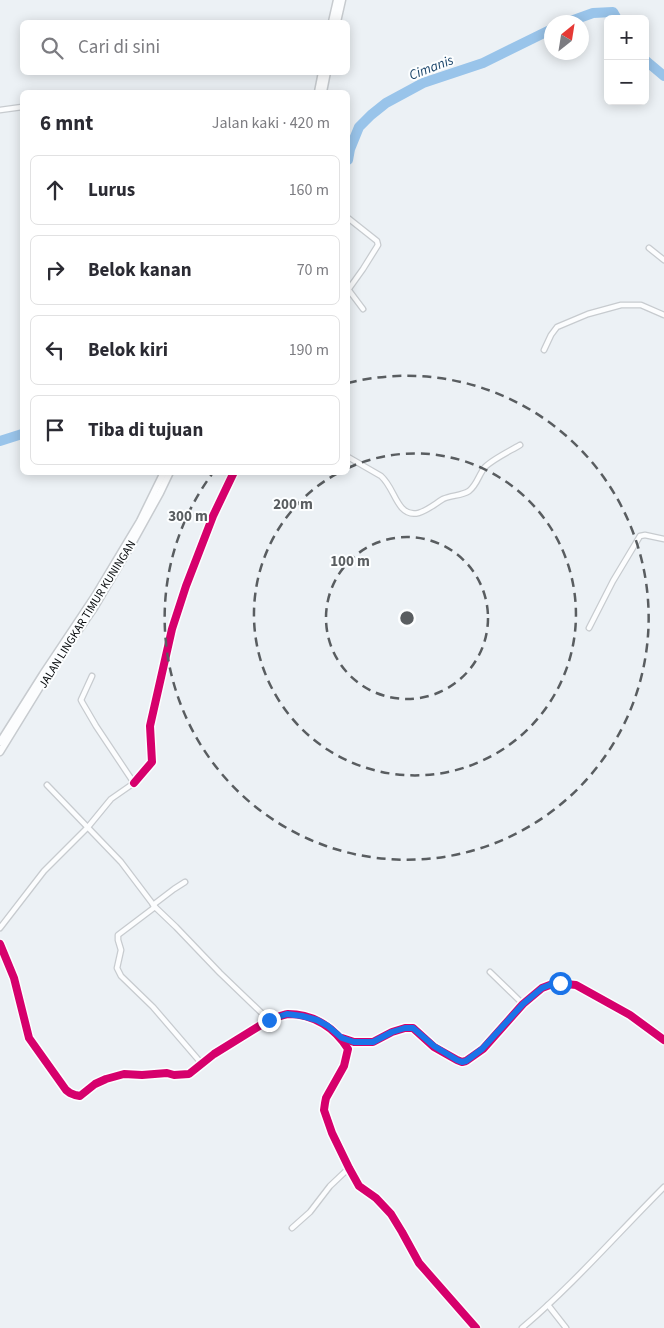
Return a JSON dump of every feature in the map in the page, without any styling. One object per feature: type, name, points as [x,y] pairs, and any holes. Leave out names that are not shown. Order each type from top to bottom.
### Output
[{"type":"main road","points":[[332,20],[336,0]]},
{"type":"main road","points":[[337,20],[342,0]]},
{"type":"main road","points":[[318,90],[321,75]]},
{"type":"main road","points":[[322,90],[326,75]]},
{"type":"main road","name":"JALAN LINGKAR TIMUR KUNINGAN","points":[[0,742],[42,674],[95,596],[140,520],[162,475]]},
{"type":"main road","name":"JALAN LINGKAR TIMUR KUNINGAN","points":[[0,752],[43,682],[99,600],[130,549],[169,475]]},
{"type":"street","points":[[0,110],[20,108]]},
{"type":"street","points":[[350,220],[377,241],[378,245],[350,286]]},
{"type":"street","points":[[649,248],[664,260]]},
{"type":"street","points":[[350,292],[363,309]]},
{"type":"street","points":[[544,350],[551,335],[557,328],[588,314],[620,305],[641,305],[664,315]]},
{"type":"street","points":[[350,458],[381,476],[403,510],[413,514],[422,512],[447,498],[469,491],[488,464],[520,445]]},
{"type":"street","points":[[0,928],[44,871],[88,827],[111,799],[134,783],[152,762],[150,726],[178,609],[213,516],[233,475]]},
{"type":"street","points":[[589,628],[613,581],[640,536],[645,535],[664,539]]},
{"type":"street","points":[[92,676],[82,702],[134,783]]},
{"type":"street","points":[[47,785],[122,862],[154,906],[269,1020]]},
{"type":"street","points":[[185,882],[117,936],[121,950],[117,968],[121,976],[153,1007],[202,1064]]},
{"type":"street","points":[[0,944],[14,978],[29,1038],[70,1093],[75,1095],[80,1096],[95,1084],[124,1074],[189,1074],[214,1054],[269,1020],[287,1014],[317,1020],[328,1026],[342,1038],[348,1049],[344,1066],[326,1098],[324,1107],[332,1133],[349,1168],[359,1186],[376,1198],[391,1214],[419,1263],[476,1328]]},
{"type":"street","points":[[490,972],[523,1004]]},
{"type":"street","points":[[342,1038],[354,1042],[373,1042],[392,1032],[413,1028],[449,1056],[462,1062],[466,1061],[482,1049],[523,1004],[546,986],[555,983],[576,985],[630,1015],[664,1040]]},
{"type":"street","points":[[292,1228],[310,1212],[330,1186],[349,1168]]},
{"type":"street","points":[[522,1328],[548,1305],[664,1187]]},
{"type":"street","points":[[548,1305],[566,1328]]},
{"type":"waterway","name":"Cimanis","points":[[587,15],[613,12],[615,15]]},
{"type":"waterway","name":"Cimanis","points":[[350,149],[359,127],[386,103],[423,83],[483,63],[544,33]]},
{"type":"waterway","name":"Cimanis","points":[[649,63],[664,76]]},
{"type":"waterway","name":"Cimanis","points":[[0,441],[20,435]]},
{"type":"cycle path","points":[[134,783],[152,762],[150,726],[172,629],[186,586],[213,516],[233,475]]},
{"type":"cycle path","points":[[0,944],[14,978],[29,1038],[66,1090],[75,1095],[80,1096],[95,1084],[124,1074],[189,1074],[214,1054],[269,1020],[286,1014],[307,1017],[330,1029],[343,1041],[348,1049],[344,1066],[326,1098],[324,1110],[332,1133],[349,1168],[359,1186],[376,1198],[391,1214],[419,1263],[476,1328]]},
{"type":"cycle path","points":[[342,1038],[354,1042],[373,1042],[392,1032],[413,1028],[434,1047],[457,1060],[466,1061],[483,1049],[523,1004],[542,988],[555,983],[576,985],[630,1015],[664,1040]]},
{"type":"route","points":[[269,1020],[287,1014],[302,1016],[317,1020],[328,1026],[342,1038],[354,1042],[373,1042],[392,1032],[413,1028],[434,1046],[462,1062],[482,1049],[523,1004],[542,988],[560,983]]}]
